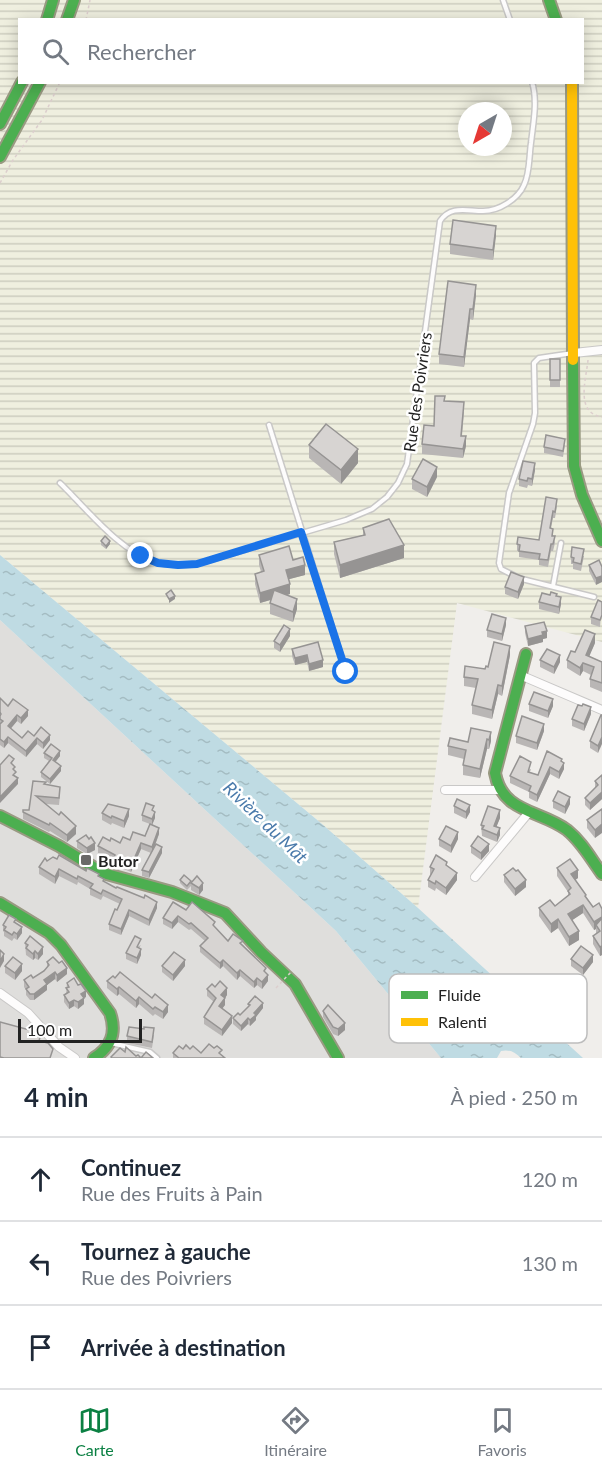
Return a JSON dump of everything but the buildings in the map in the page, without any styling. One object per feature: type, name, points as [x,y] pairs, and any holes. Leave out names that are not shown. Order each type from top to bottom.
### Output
[{"type":"main road","points":[[48,18],[53,0]]},
{"type":"main road","points":[[68,18],[74,0]]},
{"type":"main road","points":[[549,0],[555,18]]},
{"type":"main road","points":[[0,124],[21,84]]},
{"type":"main road","points":[[0,157],[39,84]]},
{"type":"main road","points":[[572,84],[574,466],[580,492],[602,541]]},
{"type":"main road","points":[[526,654],[495,773],[498,790],[511,802],[567,830],[576,838],[602,874]]},
{"type":"main road","points":[[0,816],[59,846],[103,873],[172,892],[225,913],[295,984],[338,1058]]},
{"type":"main road","points":[[0,903],[49,933],[69,954],[110,1012],[115,1032],[106,1050],[94,1058]]},
{"type":"street","points":[[574,353],[602,350]]},
{"type":"street","points":[[520,675],[602,710]]},
{"type":"street","points":[[445,790],[498,790]]},
{"type":"street","points":[[475,877],[530,811]]},
{"type":"street","points":[[0,993],[28,1013],[58,1047],[75,1058]]},
{"type":"street","points":[[0,1003],[15,1003]]},
{"type":"lane","points":[[503,0],[509,18]]},
{"type":"lane","name":"Rue des Poivriers","points":[[60,483],[125,546],[158,563],[178,565],[197,564],[346,520],[372,509],[387,497],[398,483],[407,464],[440,221],[457,209],[486,211],[501,206],[512,200],[524,185],[534,111],[532,84]]},
{"type":"lane","points":[[574,353],[539,358],[534,363],[535,412],[533,424],[509,493],[499,563],[501,569],[519,578],[594,597]]},
{"type":"lane","points":[[268,425],[346,672]]},
{"type":"lane","points":[[553,586],[561,543]]},
{"type":"lane","points":[[111,1043],[150,1052],[157,1058]]},
{"type":"path","points":[[86,18],[90,0]]},
{"type":"path","points":[[0,183],[13,160],[42,120],[59,84]]},
{"type":"path","points":[[588,352],[584,402],[589,412],[602,417]]},
{"type":"path","points":[[276,988],[291,972]]},
{"type":"shaded area","points":[[0,620],[336,931],[389,995],[389,1043],[429,1043],[441,1058],[0,1058]]},
{"type":"green space","points":[[0,0],[602,0],[602,642],[457,603],[418,908],[322,824],[0,555]]},
{"type":"water","name":"Rivière du Mât","points":[[0,555],[322,824],[491,974],[389,974],[389,995],[336,931],[0,620]]},
{"type":"water","points":[[429,1043],[566,1043],[583,1058],[521,1058],[507,1050],[501,1051],[497,1058],[441,1058]]},
{"type":"traffic: fast","points":[[48,18],[53,0]]},
{"type":"traffic: fast","points":[[68,18],[74,0]]},
{"type":"traffic: fast","points":[[549,0],[555,18]]},
{"type":"traffic: fast","points":[[0,124],[21,84]]},
{"type":"traffic: fast","points":[[0,157],[39,84]]},
{"type":"traffic: fast","points":[[573,360],[574,466],[582,495],[602,541]]},
{"type":"traffic: fast","points":[[526,654],[495,773],[499,786],[505,796],[514,803],[567,830],[582,845],[602,874]]},
{"type":"traffic: fast","points":[[0,816],[59,846],[103,873],[172,892],[225,913],[295,984],[338,1058]]},
{"type":"traffic: fast","points":[[0,903],[49,933],[61,945],[110,1013],[113,1027],[111,1039],[105,1049],[94,1058]]},
{"type":"traffic: slow","points":[[572,84],[573,360]]},
{"type":"place","name":"Butor","points":[[86,860]]},
{"type":"route","points":[[141,556],[158,563],[197,564],[301,532],[346,672]]}]
